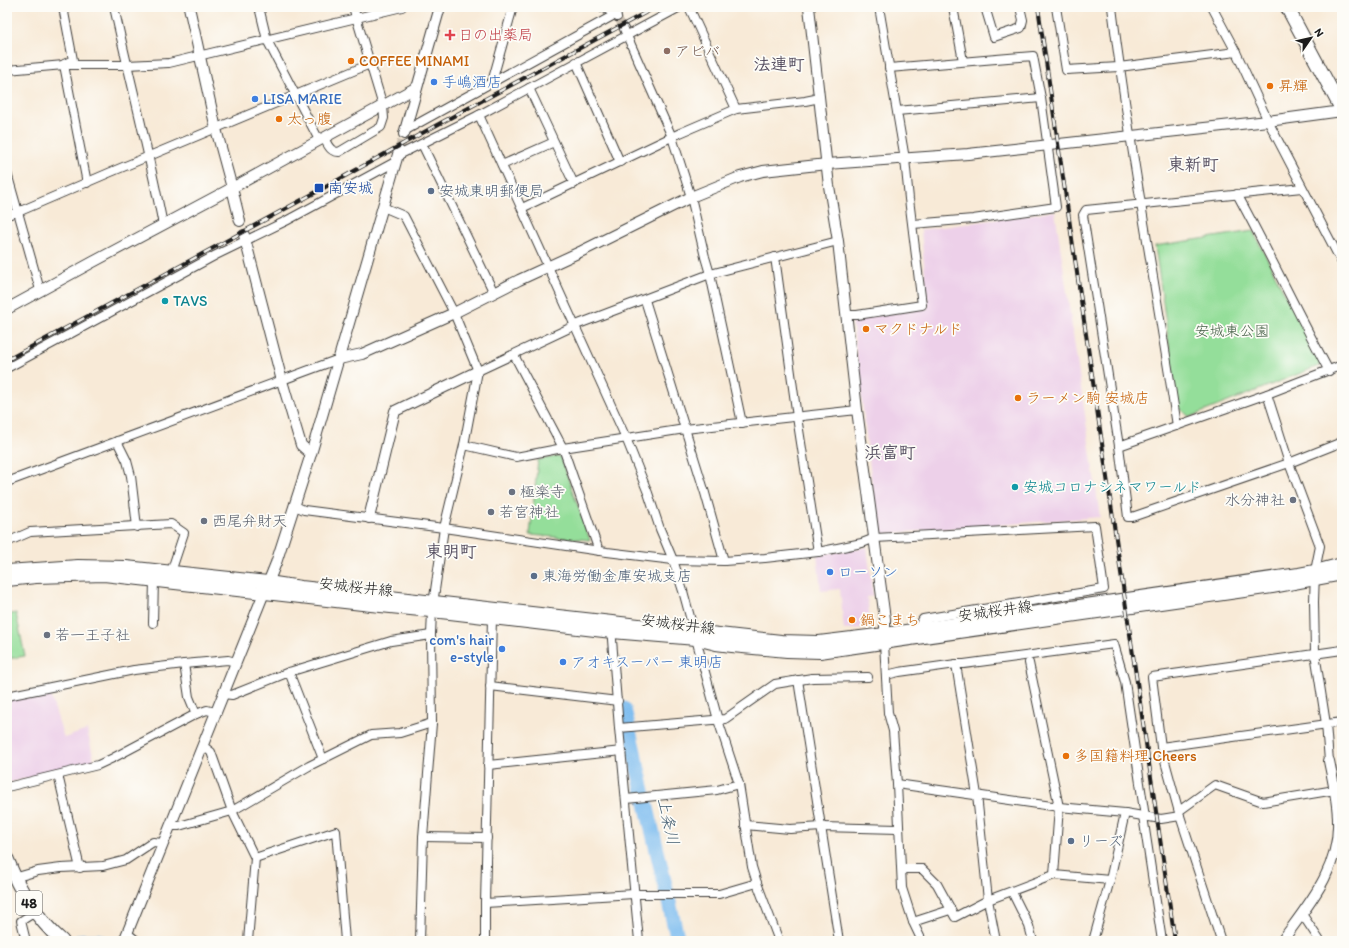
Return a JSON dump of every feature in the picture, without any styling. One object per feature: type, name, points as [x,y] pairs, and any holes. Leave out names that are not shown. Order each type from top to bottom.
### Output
[{"type":"main road","points":[[1287,7],[1342,110]]},
{"type":"main road","name":"安城桜井線","points":[[433,607],[695,635],[819,642],[884,639],[1225,594],[1315,575],[1342,564]]},
{"type":"main road","name":"安城桜井線","points":[[7,571],[78,566],[126,567],[171,572],[267,587]]},
{"type":"main road","name":"安城桜井線","points":[[884,639],[917,630],[1315,575],[1342,574]]},
{"type":"main road","name":"安城桜井線","points":[[7,580],[36,577],[104,575],[154,580],[267,587],[300,587],[433,607],[492,618],[611,627]]},
{"type":"main road","name":"48","points":[[10,869],[35,912],[62,941]]},
{"type":"street","points":[[63,7],[73,60],[64,65]]},
{"type":"street","points":[[114,7],[150,156],[163,225]]},
{"type":"street","points":[[189,7],[216,129],[240,221]]},
{"type":"street","points":[[259,7],[267,40],[295,94],[321,139],[334,152],[339,152],[381,127],[384,118],[383,106],[353,7]]},
{"type":"street","points":[[7,70],[64,65],[169,63],[402,7]]},
{"type":"street","points":[[405,132],[440,7]]},
{"type":"street","points":[[492,82],[513,7]]},
{"type":"street","points":[[602,7],[617,13]]},
{"type":"street","points":[[7,368],[245,238],[286,221],[397,156],[529,88],[576,62],[625,32],[680,7]]},
{"type":"street","points":[[689,7],[736,109]]},
{"type":"street","points":[[808,7],[838,241],[857,410],[885,619],[884,639],[888,712],[893,731],[902,888],[922,941]]},
{"type":"street","points":[[846,315],[857,315],[922,305],[905,159],[878,7]]},
{"type":"street","points":[[953,7],[963,61]]},
{"type":"street","points":[[985,7],[994,37],[1021,28],[1023,20],[1020,7]]},
{"type":"street","points":[[1056,7],[1066,70],[1119,67],[1236,52]]},
{"type":"street","points":[[1112,7],[1119,67],[1140,204],[1149,248],[1178,426]]},
{"type":"street","points":[[1212,7],[1236,52],[1268,121],[1302,188],[1342,263]]},
{"type":"street","points":[[405,132],[617,13]]},
{"type":"street","points":[[625,32],[672,137],[691,196],[710,274],[742,422]]},
{"type":"street","points":[[889,68],[1033,56],[1041,98],[1046,145],[1056,207],[973,219],[913,224]]},
{"type":"street","points":[[576,62],[620,162]]},
{"type":"street","points":[[7,215],[18,212],[216,129],[295,94],[370,64]]},
{"type":"street","points":[[64,65],[87,183]]},
{"type":"street","points":[[7,309],[417,87]]},
{"type":"street","points":[[529,88],[574,184]]},
{"type":"street","points":[[522,208],[672,137],[736,109],[820,98]]},
{"type":"street","points":[[896,111],[1041,98]]},
{"type":"street","points":[[7,482],[339,359],[362,354],[454,313],[691,196],[740,177],[782,168],[968,154],[1268,121],[1342,110]]},
{"type":"street","points":[[479,115],[576,325],[626,438],[673,560],[718,720],[739,784],[750,857],[757,883],[779,941]]},
{"type":"street","points":[[502,165],[554,142]]},
{"type":"street","points":[[422,144],[494,293]]},
{"type":"street","points":[[137,941],[125,937],[267,587],[295,506],[397,156]]},
{"type":"street","points":[[7,173],[40,290]]},
{"type":"street","points":[[1302,188],[1086,210],[1083,215],[1119,446],[1128,517],[1132,517],[1289,463],[1342,442]]},
{"type":"street","points":[[1237,194],[1329,370]]},
{"type":"street","points":[[383,207],[404,216],[454,313],[478,371],[464,445],[444,528],[433,607],[431,635],[432,723],[423,837],[420,941]]},
{"type":"street","points":[[245,238],[282,381],[301,445],[311,454]]},
{"type":"street","points":[[369,518],[395,411],[576,325],[710,274],[838,241]]},
{"type":"street","points":[[775,257],[797,417],[818,552]]},
{"type":"street","points":[[645,300],[724,561]]},
{"type":"street","points":[[514,355],[563,448],[599,551]]},
{"type":"street","points":[[1119,446],[1267,394],[1342,365]]},
{"type":"street","points":[[1267,394],[1289,463],[1320,546],[1315,575],[1314,602],[1316,653],[1338,822],[1338,854],[1322,884],[1282,941]]},
{"type":"street","points":[[464,445],[516,457],[685,429],[857,410]]},
{"type":"street","points":[[117,441],[127,461],[131,476],[137,527]]},
{"type":"street","points":[[295,506],[304,510],[673,560],[724,561],[818,552],[862,543],[875,538],[1095,526],[1104,589],[923,619],[917,630]]},
{"type":"street","points":[[7,542],[30,532],[171,524],[184,532],[171,572]]},
{"type":"street","points":[[153,623],[154,580]]},
{"type":"street","points":[[485,941],[492,618]]},
{"type":"street","points":[[611,627],[639,941]]},
{"type":"street","points":[[223,694],[232,695],[289,672],[374,646],[431,635]]},
{"type":"street","points":[[886,675],[956,664],[1114,644],[1125,682],[1162,941]]},
{"type":"street","points":[[1221,941],[1179,814],[1161,747],[1152,677],[1342,650]]},
{"type":"street","points":[[7,696],[134,670],[228,660],[236,662]]},
{"type":"street","points":[[1029,663],[1059,806],[1054,875]]},
{"type":"street","points":[[184,664],[190,697],[196,714]]},
{"type":"street","points":[[956,664],[977,795],[988,900],[996,941]]},
{"type":"street","points":[[289,672],[323,759]]},
{"type":"street","points":[[619,728],[725,719],[775,684],[798,680],[868,677]]},
{"type":"street","points":[[798,680],[839,941]]},
{"type":"street","points":[[490,686],[618,701]]},
{"type":"street","points":[[7,786],[58,775],[98,764],[113,758],[196,714],[207,710],[215,712]]},
{"type":"street","points":[[1161,747],[1342,722]]},
{"type":"street","points":[[170,826],[179,826],[232,811],[323,759],[371,735],[400,733],[432,723]]},
{"type":"street","points":[[203,746],[211,752],[232,811],[254,858],[248,941]]},
{"type":"street","points":[[488,765],[622,751]]},
{"type":"street","points":[[58,775],[80,868]]},
{"type":"street","points":[[626,799],[717,790],[739,784]]},
{"type":"street","points":[[897,784],[1144,816],[1162,820],[1179,814],[1215,785],[1263,802],[1335,790]]},
{"type":"street","points":[[1093,941],[1110,880],[1125,814]]},
{"type":"street","points":[[745,825],[790,829],[822,827],[898,829]]},
{"type":"street","points":[[254,858],[336,831],[345,941]]},
{"type":"street","points":[[423,837],[487,838]]},
{"type":"street","points":[[10,869],[38,871],[103,866],[126,860],[154,842],[163,843]]},
{"type":"street","points":[[902,869],[922,869],[937,884],[955,917],[988,900],[1054,875],[1110,880]]},
{"type":"street","points":[[485,903],[634,894],[719,894],[757,883]]},
{"type":"street","points":[[1012,892],[1029,926],[1033,941]]},
{"type":"street","points":[[914,922],[950,910]]},
{"type":"street","points":[[25,940],[21,921],[35,912]]},
{"type":"street","points":[[1302,914],[1320,941]]},
{"type":"shaded area","points":[[1055,211],[1100,517],[878,534],[852,319],[928,308],[921,230]]},
{"type":"shaded area","points":[[867,547],[873,596],[867,597],[870,620],[862,628],[844,630],[840,589],[821,591],[817,555]]},
{"type":"shaded area","points":[[49,691],[64,738],[87,730],[94,760],[92,763],[7,783],[7,700]]},
{"type":"green space","name":"安城東公園","points":[[1253,231],[1321,365],[1190,417],[1178,408],[1155,246]]},
{"type":"green space","points":[[560,456],[590,540],[530,535],[538,460]]},
{"type":"green space","points":[[16,613],[25,656],[7,659],[7,615]]},
{"type":"waterway","name":"上条川","points":[[624,709],[678,941]]},
{"type":"waterway","points":[[81,941],[99,941]]},
{"type":"tunnel","points":[[618,18],[624,29]]},
{"type":"tunnel","points":[[399,151],[404,134]]},
{"type":"railway","points":[[7,360],[656,7]]},
{"type":"railway","points":[[1038,7],[1175,941]]},
{"type":"place","name":"日の出薬局","points":[[450,35]]},
{"type":"place","name":"アビバ","points":[[667,51]]},
{"type":"place","name":"COFFEE MINAMI","points":[[351,61]]},
{"type":"place","name":"手嶋酒店","points":[[434,82]]},
{"type":"place","name":"昇輝","points":[[1270,86]]},
{"type":"place","name":"LISA MARIE","points":[[255,99]]},
{"type":"place","name":"太っ腹","points":[[279,119]]},
{"type":"place","name":"南安城","points":[[319,188]]},
{"type":"place","name":"安城東明郵便局","points":[[431,191]]},
{"type":"place","name":"TAVS","points":[[165,301]]},
{"type":"place","name":"マクドナルド","points":[[866,329]]},
{"type":"place","name":"ラーメン駒 安城店","points":[[1018,398]]},
{"type":"place","name":"安城コロナシネマワールド","points":[[1015,487]]},
{"type":"place","name":"極楽寺","points":[[512,492]]},
{"type":"place","name":"水分神社","points":[[1293,500]]},
{"type":"place","name":"若宮神社","points":[[491,512]]},
{"type":"place","name":"西尾弁財天","points":[[204,521]]},
{"type":"place","name":"ローソン","points":[[830,572]]},
{"type":"place","name":"東海労働金庫安城支店","points":[[534,576]]},
{"type":"place","name":"鍋こまち","points":[[852,620]]},
{"type":"place","name":"若一王子社","points":[[47,635]]},
{"type":"place","name":"com's hair e-style","points":[[502,649]]},
{"type":"place","name":"アオキスーパー 東明店","points":[[563,662]]},
{"type":"place","name":"多国籍料理 Cheers","points":[[1066,756]]},
{"type":"place","name":"リーズ","points":[[1071,841]]},
{"type":"district","name":"法連町","points":[[779,64]]},
{"type":"district","name":"東新町","points":[[1193,164]]},
{"type":"district","name":"浜富町","points":[[890,452]]},
{"type":"district","name":"東明町","points":[[451,551]]}]
